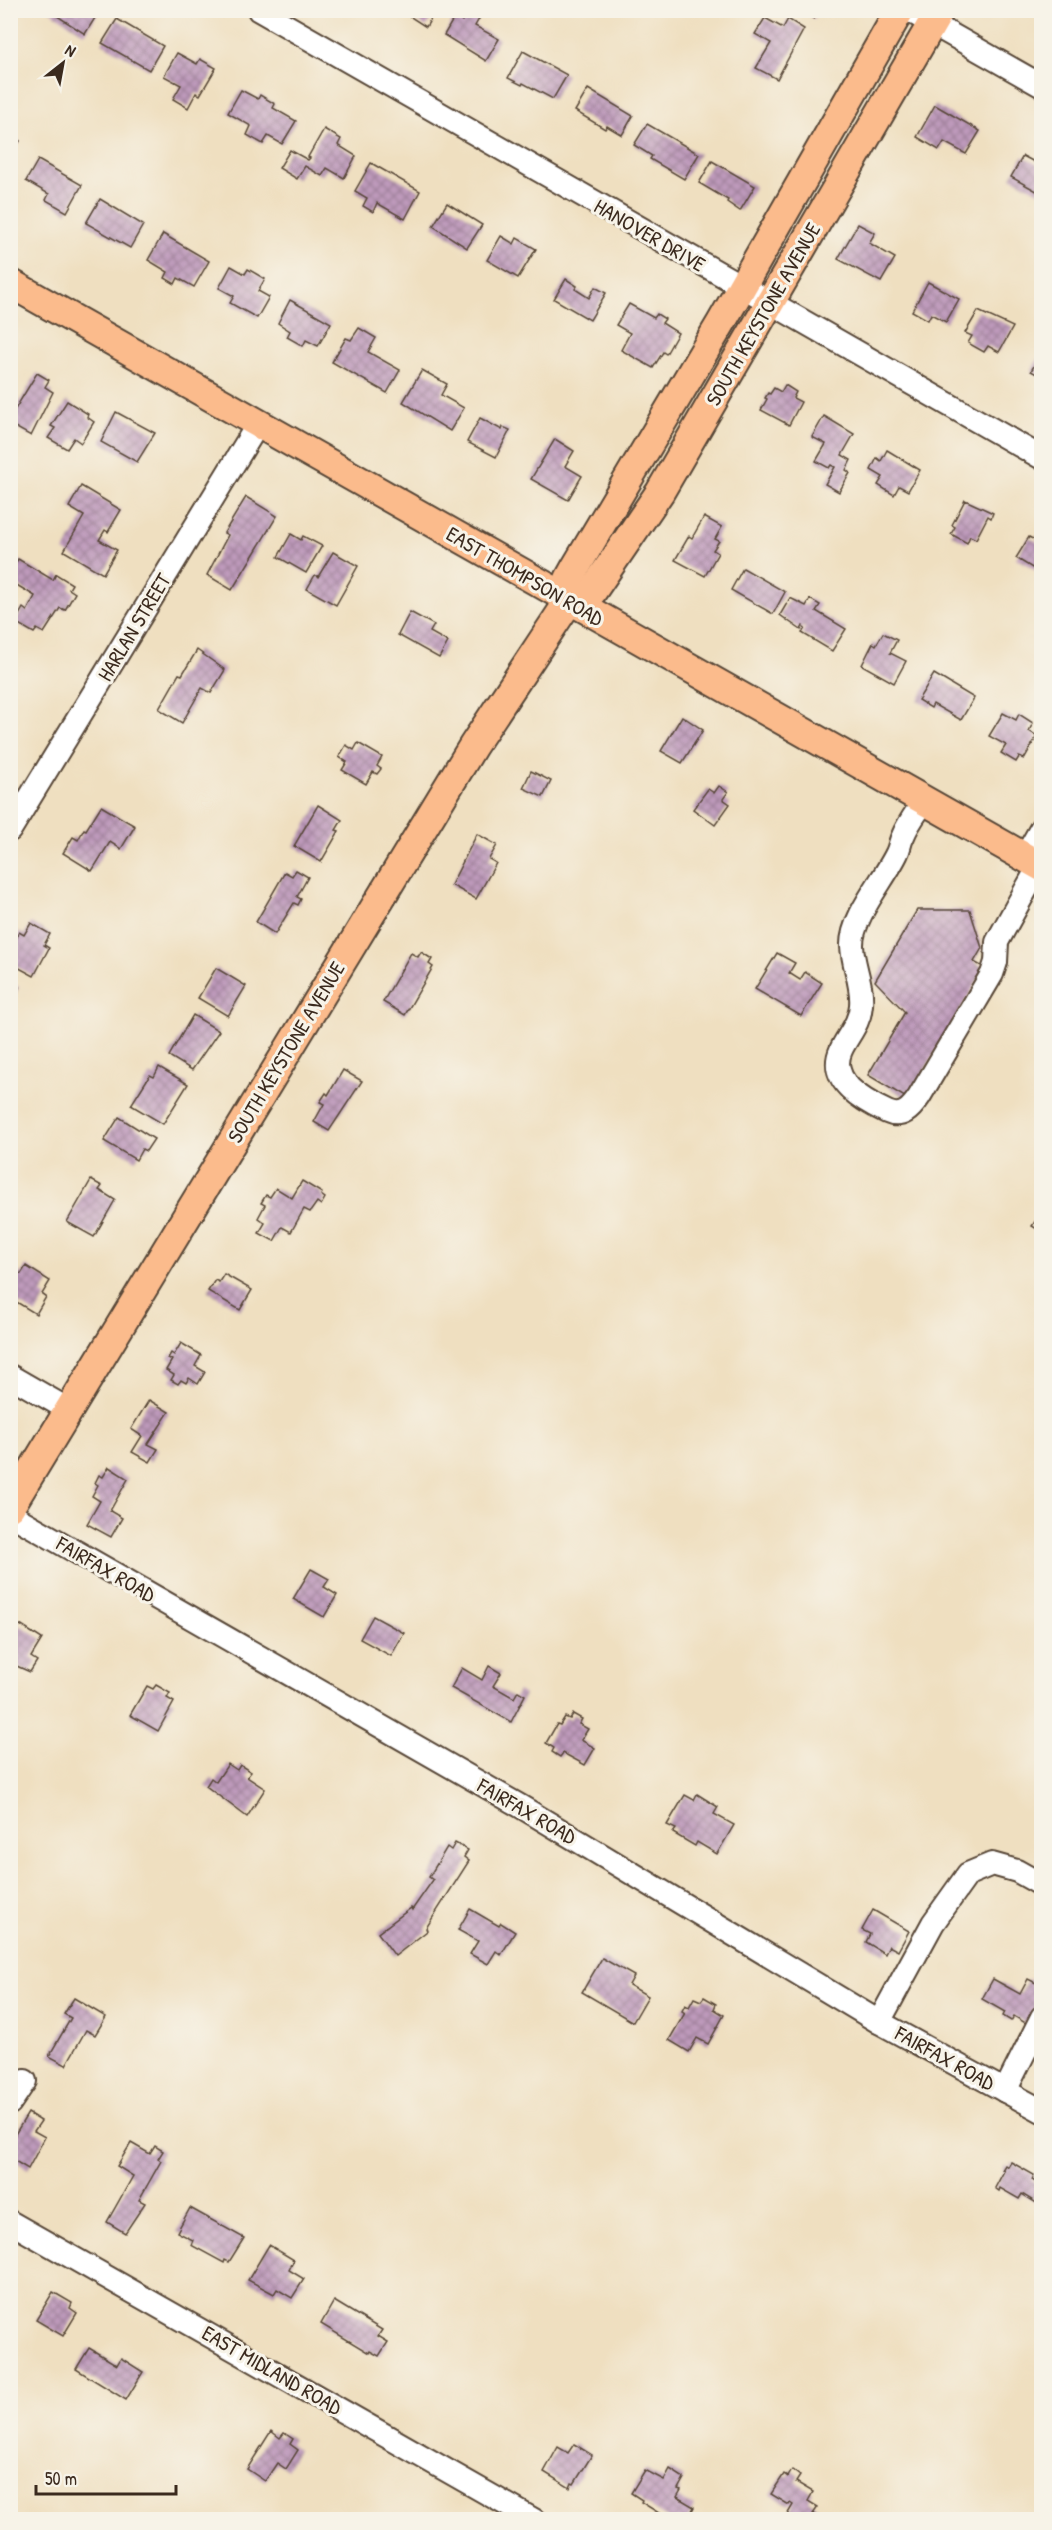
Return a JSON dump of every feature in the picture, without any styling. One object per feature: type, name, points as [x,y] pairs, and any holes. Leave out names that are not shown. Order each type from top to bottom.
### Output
[{"type":"main road","name":"SOUTH KEYSTONE AVENUE","points":[[10,1508],[472,746],[569,601],[569,579],[574,570],[721,323],[740,286],[900,10]]},
{"type":"main road","name":"SOUTH KEYSTONE AVENUE","points":[[569,601],[592,592],[660,492],[769,303],[927,15]]},
{"type":"main road","name":"EAST THOMPSON ROAD","points":[[10,283],[1035,864]]},
{"type":"street","name":"HANOVER DRIVE","points":[[259,10],[1041,458]]},
{"type":"street","points":[[927,15],[1041,86]]},
{"type":"street","name":"HARLAN STREET","points":[[10,830],[258,424]]},
{"type":"street","points":[[924,801],[855,927],[852,946],[860,986],[861,1006],[856,1025],[837,1063],[839,1075],[848,1087],[872,1105],[894,1115],[904,1114],[920,1097],[992,974],[1000,936],[1035,864],[1041,827]]},
{"type":"street","points":[[10,1376],[69,1410]]},
{"type":"street","name":"FAIRFAX ROAD","points":[[10,1514],[519,1806],[879,2022],[1041,2111]]},
{"type":"street","points":[[879,2022],[933,1923],[968,1874],[992,1864],[1017,1871],[1041,1885]]},
{"type":"street","points":[[1005,2091],[1041,2018]]},
{"type":"street","points":[[10,2103],[25,2080]]},
{"type":"street","name":"EAST MIDLAND ROAD","points":[[10,2222],[534,2520]]},
{"type":"building","points":[[48,10],[100,10],[85,34]]},
{"type":"building","points":[[400,10],[436,10],[426,27]]},
{"type":"building","points":[[468,10],[484,10],[475,26],[499,39],[486,61],[444,35],[455,16],[462,21]]},
{"type":"building","points":[[800,10],[819,10],[814,19]]},
{"type":"building","points":[[765,18],[783,28],[788,19],[804,29],[777,79],[756,68],[771,43],[755,34]]},
{"type":"building","points":[[117,19],[163,46],[149,70],[102,43]]},
{"type":"building","points":[[523,51],[567,75],[553,99],[523,83],[522,85],[508,78]]},
{"type":"building","points":[[177,53],[197,64],[200,59],[216,68],[200,95],[196,93],[188,108],[173,99],[181,85],[164,76]]},
{"type":"building","points":[[588,89],[633,116],[622,135],[607,126],[605,129],[575,111]]},
{"type":"building","points":[[241,90],[258,99],[260,95],[275,104],[273,108],[296,121],[282,144],[268,136],[263,144],[247,135],[251,126],[228,113]]},
{"type":"building","points":[[935,105],[980,131],[966,154],[944,142],[939,150],[917,137]]},
{"type":"building","points":[[647,124],[699,154],[684,179],[650,159],[652,156],[634,145]]},
{"type":"building","points":[[324,129],[341,139],[338,145],[356,156],[344,178],[327,168],[322,176],[305,166],[297,179],[279,168],[290,150],[308,160]]},
{"type":"building","points":[[10,135],[20,141],[10,156]]},
{"type":"building","points":[[1023,156],[1042,166],[1042,194],[1011,177]]},
{"type":"building","points":[[38,160],[82,185],[67,212],[46,200],[49,194],[26,181]]},
{"type":"building","points":[[712,161],[755,186],[740,211],[727,202],[728,200],[699,183]]},
{"type":"building","points":[[371,163],[420,191],[405,219],[377,203],[373,212],[363,206],[367,198],[355,191]]},
{"type":"building","points":[[100,199],[143,225],[130,248],[86,223]]},
{"type":"building","points":[[447,203],[482,225],[467,248],[433,226]]},
{"type":"building","points":[[858,224],[875,233],[869,243],[895,258],[881,282],[838,259]]},
{"type":"building","points":[[163,234],[209,261],[194,287],[178,278],[175,284],[165,278],[168,272],[148,260]]},
{"type":"building","points":[[501,236],[514,244],[517,238],[536,249],[518,278],[487,260]]},
{"type":"building","points":[[231,266],[245,274],[248,269],[265,279],[258,291],[269,297],[257,318],[230,303],[234,296],[219,288]]},
{"type":"building","points":[[566,279],[577,286],[575,289],[589,298],[595,287],[606,293],[590,320],[554,299]]},
{"type":"building","points":[[928,282],[959,299],[946,322],[931,314],[928,320],[912,311]]},
{"type":"building","points":[[290,300],[331,323],[318,346],[306,340],[303,346],[287,337],[290,331],[278,323]]},
{"type":"building","points":[[629,304],[654,318],[657,314],[665,319],[662,323],[678,333],[666,354],[663,352],[653,368],[621,350],[630,333],[616,325]]},
{"type":"building","points":[[978,311],[1013,327],[999,352],[988,346],[984,352],[968,343],[972,336],[965,333]]},
{"type":"building","points":[[359,328],[376,338],[368,352],[400,370],[387,393],[332,362],[346,338],[351,340]]},
{"type":"building","points":[[1042,352],[1042,377],[1031,371]]},
{"type":"building","points":[[422,370],[447,384],[441,395],[464,408],[450,431],[403,402]]},
{"type":"building","points":[[37,373],[49,380],[45,387],[53,392],[31,436],[13,426],[10,422],[10,412],[12,409],[14,411]]},
{"type":"building","points":[[785,385],[796,392],[793,398],[801,402],[789,425],[761,410],[768,393],[770,394],[774,388],[781,392]]},
{"type":"building","points":[[67,401],[88,414],[87,417],[94,422],[81,443],[74,438],[67,449],[48,438],[55,428],[51,426]]},
{"type":"building","points":[[116,412],[155,433],[137,462],[101,442]]},
{"type":"building","points":[[824,416],[854,434],[842,455],[851,460],[846,470],[850,473],[839,492],[825,484],[835,467],[831,465],[829,468],[816,461],[826,444],[812,437]]},
{"type":"building","points":[[480,418],[502,430],[503,427],[510,430],[496,457],[467,442]]},
{"type":"building","points":[[555,439],[574,451],[565,466],[582,476],[568,500],[531,479]]},
{"type":"building","points":[[887,450],[920,470],[908,491],[899,486],[894,495],[878,485],[883,477],[871,470],[877,458],[881,461]]},
{"type":"building","points":[[81,486],[121,510],[108,532],[105,530],[99,540],[117,550],[103,574],[64,551],[84,516],[69,507]]},
{"type":"building","points":[[246,497],[277,516],[232,590],[207,575],[228,535],[224,533]]},
{"type":"building","points":[[965,500],[993,513],[991,518],[988,516],[976,539],[970,536],[967,543],[951,534],[955,527],[952,525]]},
{"type":"building","points":[[704,517],[722,527],[715,539],[719,541],[713,550],[718,553],[705,576],[675,560],[689,536],[692,538]]},
{"type":"building","points":[[291,534],[301,540],[303,536],[322,546],[306,573],[278,557]]},
{"type":"building","points":[[1029,537],[1042,544],[1042,574],[1016,558]]},
{"type":"building","points":[[333,552],[358,566],[336,605],[307,589],[315,575],[318,577]]},
{"type":"building","points":[[18,559],[53,580],[56,574],[72,584],[69,589],[75,593],[65,610],[60,608],[44,633],[37,629],[34,633],[15,622],[23,608],[27,611],[35,596],[10,581],[10,572]]},
{"type":"building","points":[[743,568],[785,592],[773,614],[731,590]]},
{"type":"building","points":[[790,598],[806,606],[810,599],[820,605],[816,611],[846,629],[832,651],[802,633],[805,628],[803,626],[801,630],[780,615]]},
{"type":"building","points":[[410,612],[434,625],[430,632],[448,642],[439,658],[398,635]]},
{"type":"building","points":[[883,633],[897,640],[890,653],[906,661],[894,683],[862,665],[873,643],[876,645]]},
{"type":"building","points":[[197,650],[225,670],[211,693],[202,688],[182,723],[159,709],[179,674],[182,675]]},
{"type":"building","points":[[934,674],[974,698],[961,720],[933,704],[931,708],[918,700]]},
{"type":"building","points":[[1003,713],[1016,720],[1019,714],[1033,723],[1029,731],[1037,736],[1024,759],[1019,757],[1016,762],[1001,753],[1006,745],[989,736]]},
{"type":"building","points":[[682,716],[703,730],[682,763],[661,751]]},
{"type":"building","points":[[358,743],[382,757],[377,766],[381,769],[377,774],[373,772],[366,784],[342,770],[347,762],[339,757],[346,745],[354,750]]},
{"type":"building","points":[[531,771],[551,781],[543,797],[523,788]]},
{"type":"building","points":[[719,786],[728,792],[723,799],[730,804],[715,825],[693,809],[708,789],[714,793]]},
{"type":"building","points":[[318,805],[342,820],[336,830],[339,831],[321,862],[294,846]]},
{"type":"building","points":[[101,806],[135,826],[121,849],[110,842],[92,871],[63,853],[73,837],[78,840]]},
{"type":"building","points":[[477,834],[497,845],[489,859],[496,863],[476,899],[451,885]]},
{"type":"building","points":[[296,870],[308,877],[297,897],[301,899],[298,905],[294,903],[275,934],[256,922],[285,872],[292,876]]},
{"type":"building","points":[[917,910],[970,910],[982,948],[974,962],[985,968],[908,1099],[868,1075],[905,1012],[875,981]]},
{"type":"building","points":[[31,923],[50,934],[44,945],[49,948],[34,976],[10,963],[10,947],[19,932],[24,935]]},
{"type":"building","points":[[421,952],[432,959],[429,964],[433,967],[405,1015],[383,1002],[411,953],[418,957]]},
{"type":"building","points":[[777,953],[795,963],[789,973],[800,980],[805,972],[822,983],[801,1016],[755,989]]},
{"type":"building","points":[[216,968],[246,986],[228,1016],[198,998]]},
{"type":"building","points":[[10,982],[19,987],[10,1009]]},
{"type":"building","points":[[193,1015],[219,1031],[192,1070],[169,1056]]},
{"type":"building","points":[[159,1067],[188,1084],[163,1124],[131,1105],[150,1075],[154,1077]]},
{"type":"building","points":[[343,1070],[362,1081],[329,1131],[314,1122],[324,1104],[320,1102],[326,1093],[328,1095]]},
{"type":"building","points":[[119,1117],[154,1139],[146,1151],[142,1149],[136,1160],[104,1141]]},
{"type":"building","points":[[91,1180],[102,1186],[99,1190],[115,1200],[94,1237],[67,1222]]},
{"type":"building","points":[[302,1181],[322,1193],[321,1195],[325,1198],[321,1205],[317,1202],[310,1212],[304,1209],[291,1232],[282,1227],[274,1241],[259,1233],[265,1223],[258,1218],[265,1205],[261,1203],[266,1195],[270,1197],[276,1188],[292,1198]]},
{"type":"building","points":[[1042,1211],[1042,1232],[1032,1226]]},
{"type":"building","points":[[26,1266],[50,1281],[42,1294],[46,1297],[36,1314],[10,1298],[10,1291],[15,1283],[10,1278],[15,1270],[21,1274]]},
{"type":"building","points":[[224,1274],[252,1290],[240,1310],[208,1291],[215,1280],[219,1282]]},
{"type":"building","points":[[181,1343],[201,1355],[195,1366],[205,1372],[198,1384],[189,1378],[186,1383],[181,1380],[178,1384],[171,1380],[174,1375],[166,1370],[172,1360],[168,1358],[171,1353],[174,1355]]},
{"type":"building","points":[[149,1400],[169,1412],[148,1444],[158,1449],[150,1462],[132,1452],[142,1436],[131,1429]]},
{"type":"building","points":[[109,1467],[128,1479],[110,1511],[122,1518],[111,1537],[87,1524],[100,1501],[92,1496],[98,1485],[95,1483],[99,1475],[103,1477]]},
{"type":"building","points":[[311,1569],[329,1579],[324,1587],[337,1595],[324,1617],[293,1599]]},
{"type":"building","points":[[373,1616],[404,1633],[391,1656],[360,1639]]},
{"type":"building","points":[[20,1625],[42,1639],[31,1657],[37,1661],[30,1672],[10,1663],[10,1639]]},
{"type":"building","points":[[489,1666],[501,1673],[493,1686],[514,1698],[518,1691],[525,1695],[511,1722],[451,1688],[462,1668],[482,1680]]},
{"type":"building","points":[[156,1685],[170,1693],[167,1698],[174,1702],[158,1731],[130,1715],[147,1686],[153,1689]]},
{"type":"building","points":[[573,1714],[582,1719],[579,1724],[588,1729],[581,1740],[595,1748],[585,1765],[563,1753],[560,1757],[552,1752],[554,1748],[546,1743],[557,1724],[560,1725],[565,1717],[570,1719]]},
{"type":"building","points":[[228,1764],[237,1770],[240,1765],[251,1772],[247,1777],[265,1789],[247,1817],[206,1786],[211,1778],[216,1782]]},
{"type":"building","points":[[697,1794],[718,1807],[714,1814],[734,1825],[717,1854],[697,1842],[695,1846],[673,1833],[676,1829],[667,1825],[685,1795],[694,1800]]},
{"type":"building","points":[[455,1843],[468,1850],[464,1857],[469,1861],[426,1928],[427,1931],[395,1956],[378,1933],[411,1908],[412,1910],[433,1880],[429,1877],[447,1847],[451,1850]]},
{"type":"building","points":[[470,1909],[499,1926],[501,1923],[515,1932],[501,1955],[496,1951],[488,1964],[470,1954],[478,1941],[458,1930]]},
{"type":"building","points":[[873,1910],[909,1931],[898,1951],[889,1946],[885,1954],[866,1942],[870,1934],[862,1930]]},
{"type":"building","points":[[602,1958],[634,1976],[629,1985],[648,1996],[633,2022],[582,1992]]},
{"type":"building","points":[[993,1979],[1020,1994],[1028,1979],[1042,1986],[1042,1998],[1027,2024],[1014,2016],[1011,2021],[1003,2016],[1005,2012],[982,1999]]},
{"type":"building","points":[[704,1997],[716,2004],[714,2009],[724,2015],[708,2044],[697,2038],[689,2052],[669,2040],[685,2013],[682,2011],[685,2005],[689,2007],[694,1998],[701,2001]]},
{"type":"building","points":[[74,1998],[106,2017],[95,2035],[86,2030],[66,2065],[49,2056],[71,2018],[64,2014]]},
{"type":"building","points":[[28,2113],[41,2121],[34,2131],[45,2137],[28,2169],[10,2158],[10,2133],[14,2136]]},
{"type":"building","points":[[131,2143],[150,2154],[155,2146],[163,2151],[158,2159],[161,2161],[139,2200],[145,2203],[125,2233],[107,2222],[133,2176],[117,2166]]},
{"type":"building","points":[[1011,2162],[1034,2175],[1032,2180],[1042,2186],[1042,2197],[1038,2204],[1022,2194],[1019,2199],[1000,2188],[999,2191],[995,2188],[1005,2165],[1008,2167]]},
{"type":"building","points":[[190,2208],[244,2238],[229,2262],[225,2260],[224,2263],[191,2245],[193,2240],[177,2232]]},
{"type":"building","points":[[269,2245],[294,2260],[289,2270],[304,2279],[292,2298],[277,2289],[274,2294],[248,2280]]},
{"type":"building","points":[[53,2292],[72,2303],[70,2308],[77,2313],[63,2336],[36,2320]]},
{"type":"building","points":[[334,2301],[382,2330],[378,2336],[388,2342],[379,2356],[370,2351],[369,2353],[321,2324]]},
{"type":"building","points":[[89,2348],[117,2365],[121,2358],[143,2372],[126,2400],[76,2369]]},
{"type":"building","points":[[271,2431],[280,2438],[284,2433],[293,2439],[290,2444],[298,2450],[286,2469],[277,2463],[265,2481],[247,2469]]},
{"type":"building","points":[[574,2444],[592,2455],[570,2488],[544,2472],[558,2447],[568,2453]]},
{"type":"building","points":[[670,2469],[684,2478],[678,2489],[681,2490],[677,2497],[694,2507],[687,2520],[670,2520],[631,2493],[645,2470],[664,2480]]},
{"type":"building","points":[[792,2470],[800,2476],[796,2482],[813,2492],[808,2501],[818,2507],[813,2514],[818,2517],[816,2520],[784,2520],[793,2505],[771,2494],[784,2474],[788,2477]]}]
